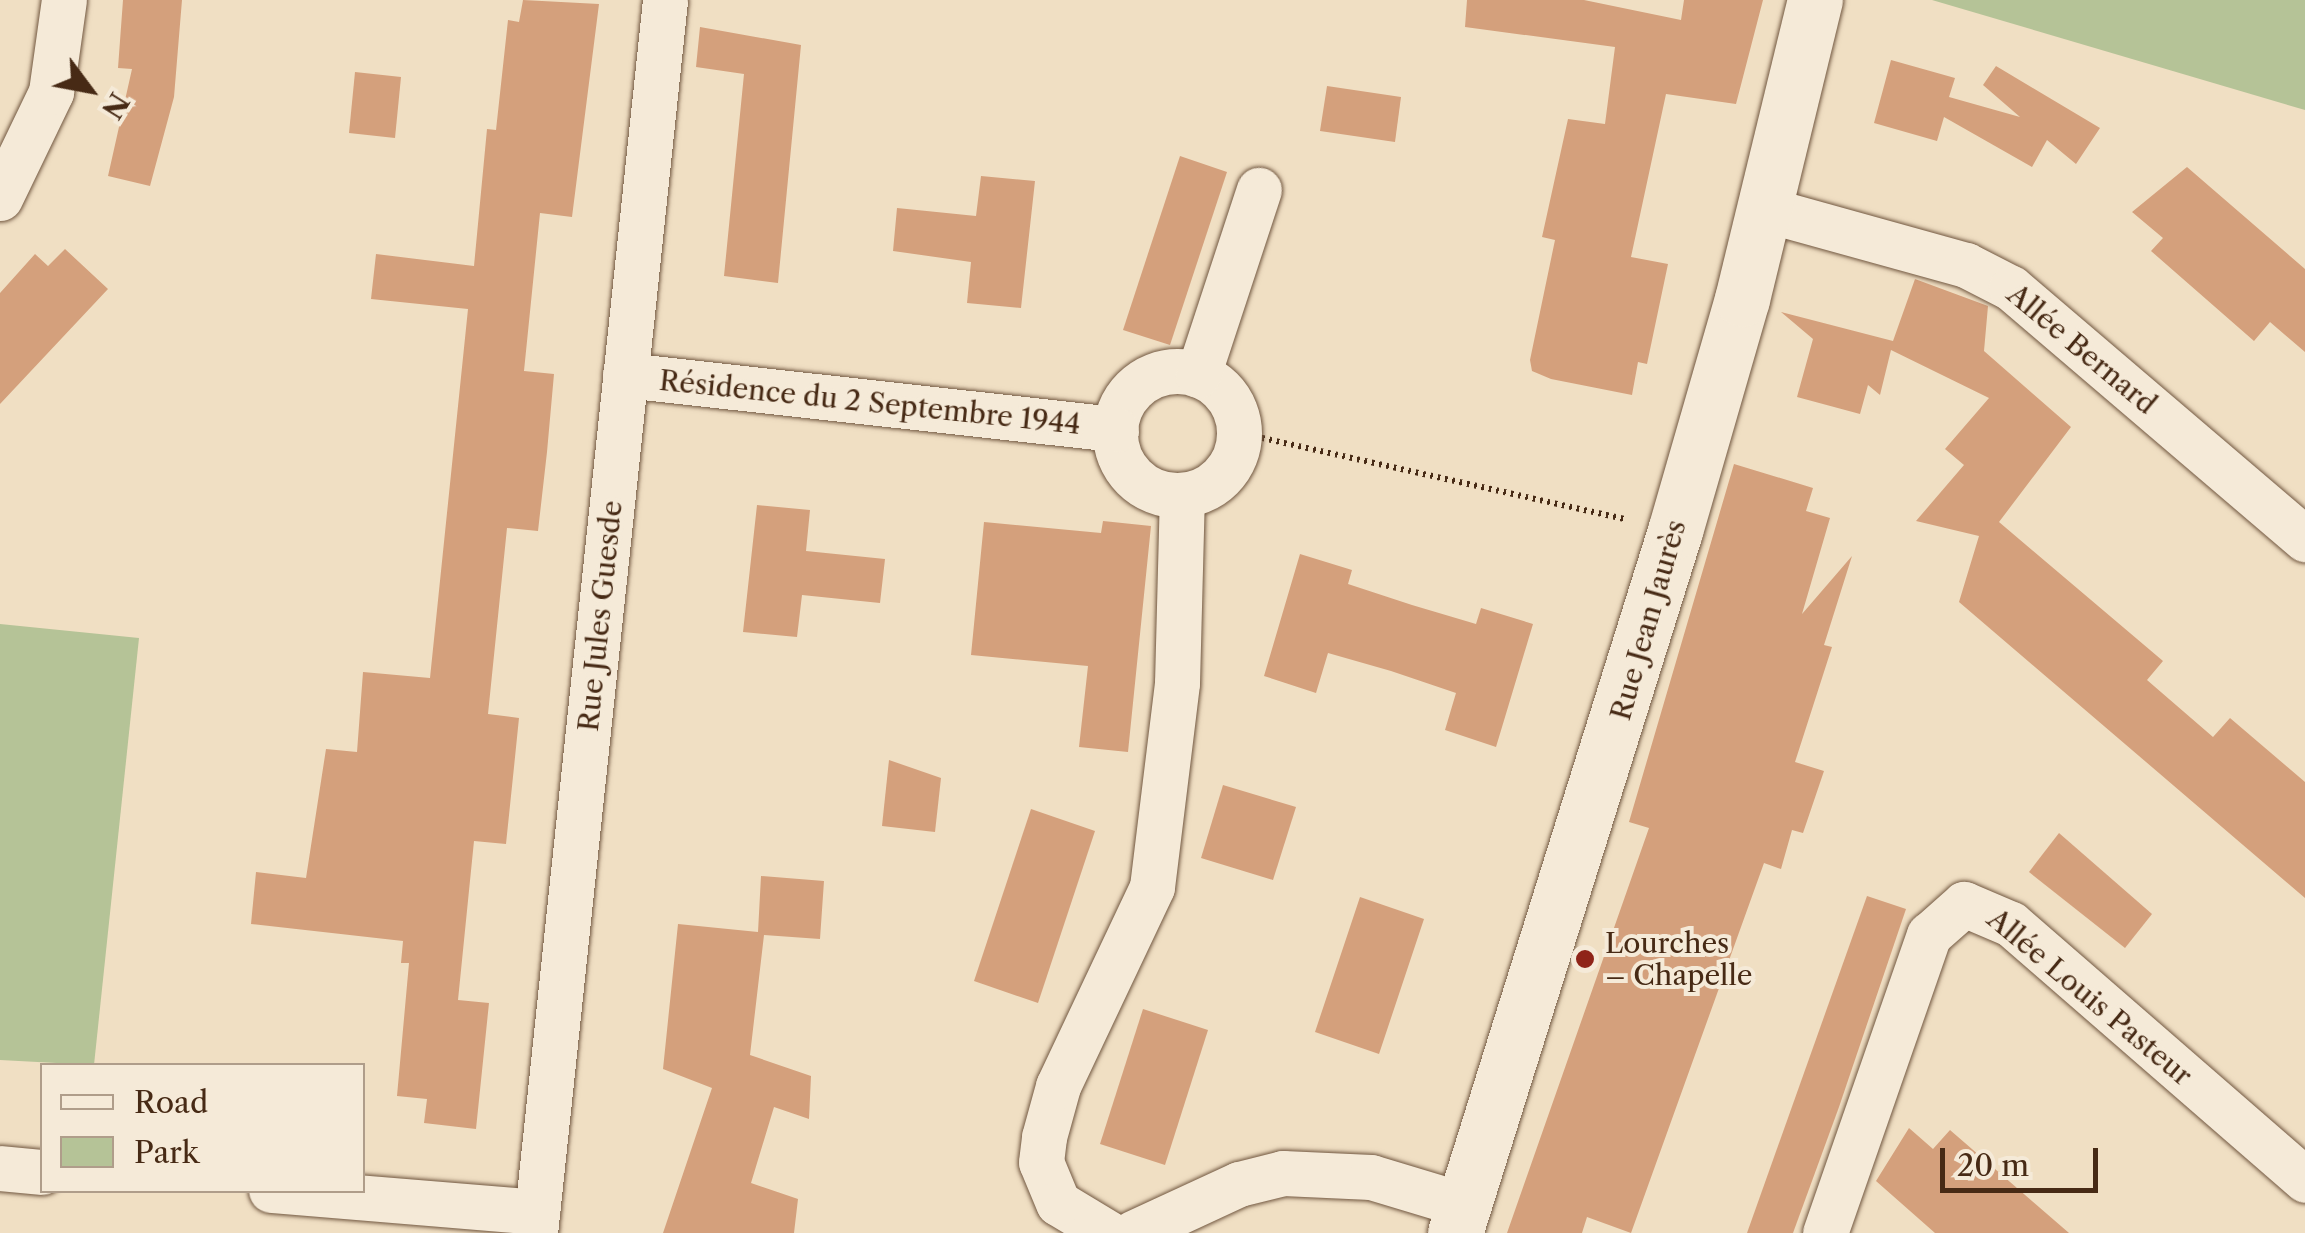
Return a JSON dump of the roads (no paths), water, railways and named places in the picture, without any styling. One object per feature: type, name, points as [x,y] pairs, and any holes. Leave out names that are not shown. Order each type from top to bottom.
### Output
[{"type":"street","points":[[0,198],[51,92],[64,0]]},
{"type":"street","name":"Rue Jules Guesde","points":[[536,1223],[665,0]]},
{"type":"street","name":"Rue Jean Jaurès","points":[[1459,1219],[1675,530],[1764,209],[1816,0]]},
{"type":"street","points":[[1198,375],[1259,190]]},
{"type":"street","name":"Allée Bernard","points":[[1764,209],[1966,265],[2011,288],[2305,539]]},
{"type":"street","points":[[1174,371],[1198,375],[1231,402],[1240,433],[1223,475],[1182,495],[1148,488],[1130,473],[1116,429],[1129,394],[1149,378],[1174,371]]},
{"type":"street","name":"Résidence du 2 Septembre 1944","points":[[625,375],[1116,429]]},
{"type":"street","points":[[1108,1233],[1074,1219],[1058,1203],[1041,1162],[1058,1086],[1152,887],[1178,684],[1182,495]]},
{"type":"street","name":"Allée Louis Pasteur","points":[[1825,1233],[1929,935],[1964,904],[2011,924],[2305,1180]]},
{"type":"street","points":[[0,1168],[40,1172]]},
{"type":"street","points":[[1133,1233],[1239,1184],[1283,1173],[1371,1178],[1459,1219]]},
{"type":"street","points":[[294,1193],[536,1223]]},
{"type":"place","name":"Lourches – Chapelle","points":[[1585,959]]}]
